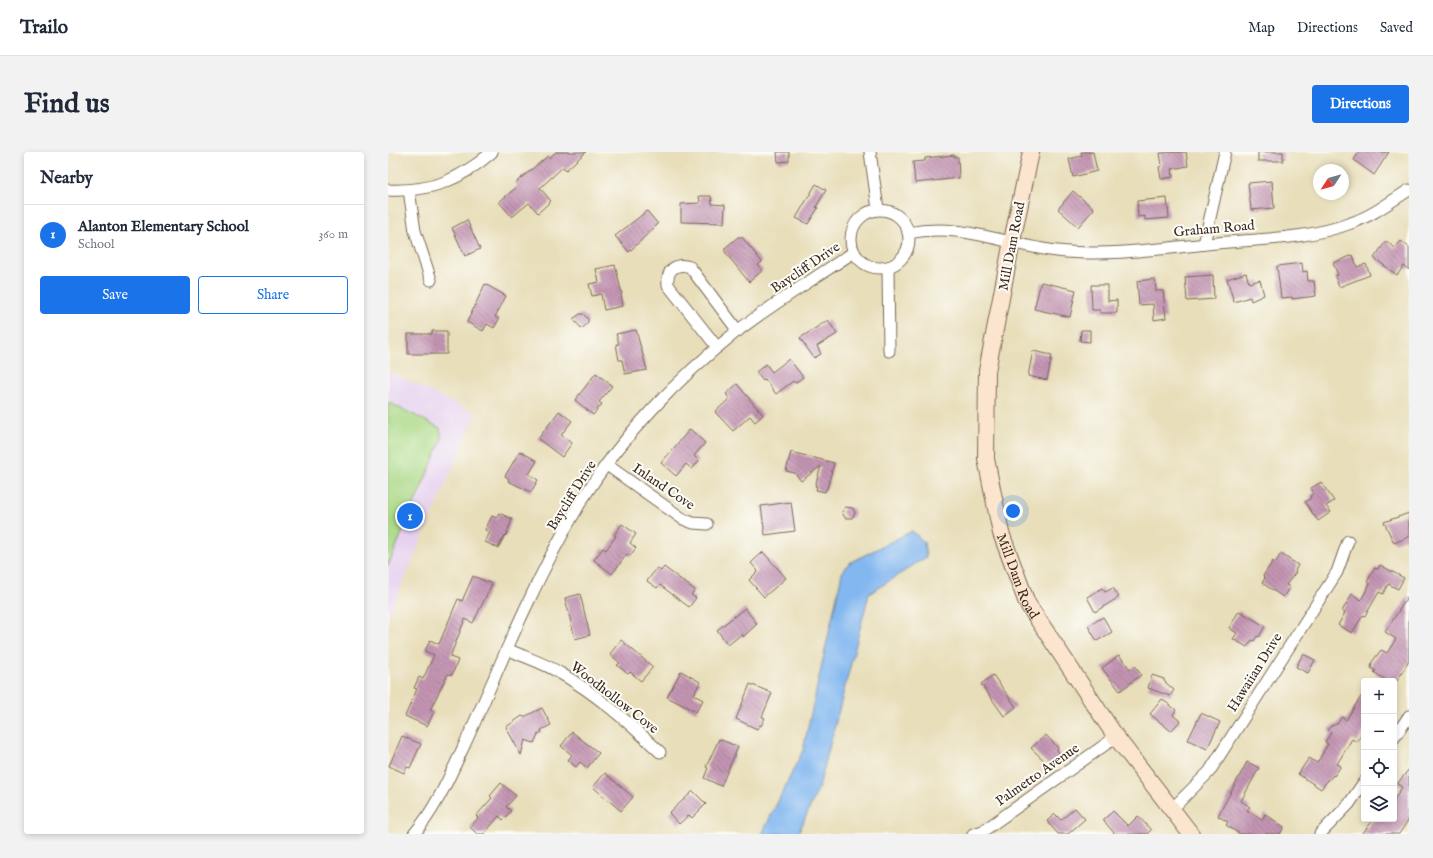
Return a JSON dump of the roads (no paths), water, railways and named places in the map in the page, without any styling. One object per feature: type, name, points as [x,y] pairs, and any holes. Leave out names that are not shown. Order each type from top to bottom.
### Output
[{"type":"street","points":[[388,190],[426,188],[450,181],[475,166],[492,152]]},
{"type":"street","points":[[870,152],[878,209],[894,213],[906,225],[909,240],[905,254],[900,260],[888,267],[889,351]]},
{"type":"street","name":"Mill Dam Road","points":[[1031,152],[987,371],[986,459],[1001,533],[1027,603],[1116,737],[1191,834]]},
{"type":"street","points":[[1204,244],[1225,152]]},
{"type":"street","points":[[409,190],[415,231],[431,280]]},
{"type":"street","name":"Graham Road","points":[[1012,241],[1075,253],[1098,253],[1301,236],[1351,224],[1369,215],[1409,190]]},
{"type":"street","name":"Baycliff Drive","points":[[878,209],[863,215],[855,224],[851,236],[854,252],[865,263],[880,268],[888,267]]},
{"type":"street","points":[[908,233],[924,230],[947,229],[977,233],[1012,241]]},
{"type":"street","name":"Baycliff Drive","points":[[416,833],[447,781],[491,689],[526,606],[583,499],[607,465],[650,413],[681,380],[718,347],[738,331],[854,252]]},
{"type":"street","points":[[718,347],[668,284],[668,273],[672,268],[679,265],[690,267],[738,331]]},
{"type":"street","name":"Inland Cove","points":[[607,465],[683,518],[693,523],[708,524]]},
{"type":"street","name":"Hawaiian Drive","points":[[1172,809],[1209,772],[1337,572],[1348,541]]},
{"type":"street","name":"Woodhollow Cove","points":[[507,649],[560,672],[588,691],[625,720],[660,752]]},
{"type":"street","points":[[1397,734],[1409,716]]},
{"type":"street","name":"Palmetto Avenue","points":[[973,834],[983,831],[1116,737]]},
{"type":"street","points":[[1320,834],[1348,804],[1361,786]]},
{"type":"water","points":[[912,531],[924,542],[926,557],[869,594],[819,787],[798,834],[762,834],[803,750],[842,573],[849,563]]},
{"type":"place","name":"Alanton Elementary School","points":[[410,516]]}]
